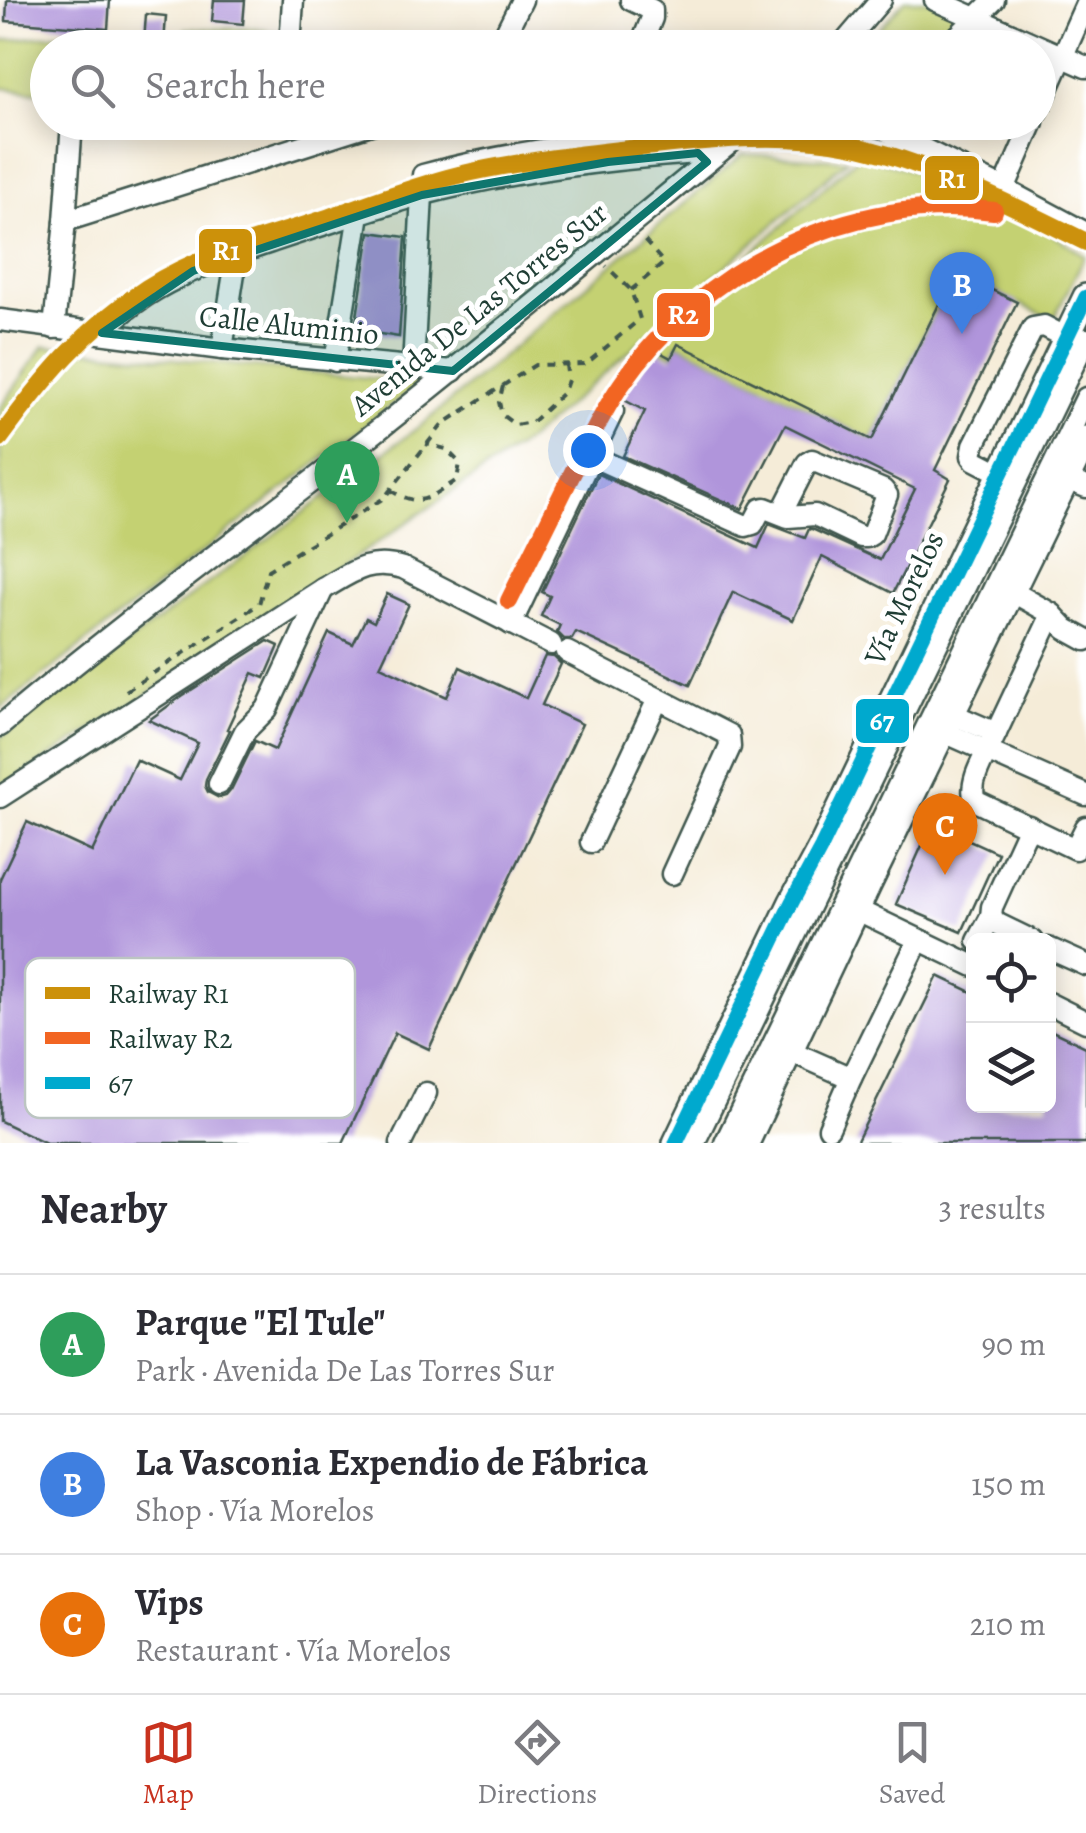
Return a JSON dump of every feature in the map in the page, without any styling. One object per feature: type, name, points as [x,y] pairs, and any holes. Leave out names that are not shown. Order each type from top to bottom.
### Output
[{"type":"main road","name":"Vía Morelos","points":[[676,1143],[809,887],[1000,473],[1076,338],[1086,297]]},
{"type":"main road","points":[[746,1143],[790,1051],[849,906],[948,723],[1013,592],[1076,483],[1086,439]]},
{"type":"street","points":[[291,30],[293,0]]},
{"type":"street","points":[[508,30],[522,0]]},
{"type":"street","points":[[631,0],[652,10],[647,30]]},
{"type":"street","points":[[856,30],[882,0]]},
{"type":"street","points":[[935,0],[1004,30]]},
{"type":"street","points":[[965,30],[994,0]]},
{"type":"street","points":[[1056,71],[1086,4]]},
{"type":"street","points":[[1056,53],[1086,67]]},
{"type":"street","points":[[54,328],[71,140]]},
{"type":"street","points":[[65,220],[320,140]]},
{"type":"street","points":[[102,334],[147,295],[193,271],[359,214],[469,162],[626,140]]},
{"type":"street","name":"Avenida De Las Torres Sur","points":[[0,726],[81,657],[453,372],[735,140]]},
{"type":"street","points":[[905,140],[1086,232]]},
{"type":"street","points":[[1004,189],[1026,140]]},
{"type":"street","points":[[422,185],[698,153],[707,162]]},
{"type":"street","points":[[412,368],[422,185]]},
{"type":"street","points":[[336,361],[359,214]]},
{"type":"street","points":[[222,349],[237,254]]},
{"type":"street","name":"Calle Aluminio","points":[[0,320],[222,349],[453,372]]},
{"type":"street","points":[[694,1143],[809,887],[1076,338],[1044,326],[1033,328],[974,445],[975,460],[1000,473]]},
{"type":"street","points":[[725,1143],[849,906],[1086,398]]},
{"type":"street","points":[[511,624],[614,410]]},
{"type":"street","points":[[592,456],[742,525],[753,524],[763,508],[780,514],[793,518],[814,515],[864,538],[872,534],[887,495],[812,460],[780,514]]},
{"type":"street","points":[[0,797],[323,589],[367,565],[388,564],[403,568],[726,732],[730,748],[672,874]]},
{"type":"street","points":[[219,784],[245,731],[267,709],[323,589]]},
{"type":"street","points":[[1013,592],[1052,614],[1066,629],[1086,640]]},
{"type":"street","points":[[1052,614],[973,784],[972,796],[980,804],[1080,852],[1086,827]]},
{"type":"street","points":[[591,842],[658,700]]},
{"type":"street","points":[[948,723],[992,742],[1086,796]]},
{"type":"street","points":[[982,933],[1029,826]]},
{"type":"street","points":[[809,887],[918,941],[966,956]]},
{"type":"street","points":[[991,917],[1018,933]]},
{"type":"street","points":[[829,1128],[918,941]]},
{"type":"street","points":[[1056,952],[1086,965]]},
{"type":"street","points":[[1056,1007],[1084,1017]]},
{"type":"street","points":[[790,1051],[851,1078]]},
{"type":"street","points":[[401,1143],[426,1093]]},
{"type":"path","points":[[630,225],[664,263],[630,290]]},
{"type":"path","points":[[126,691],[259,604],[268,570],[384,498],[443,424],[535,365],[586,364],[640,319],[630,290],[595,255]]},
{"type":"path","points":[[502,386],[502,415],[515,425],[532,422],[564,392],[568,380],[566,364]]},
{"type":"path","points":[[390,490],[407,500],[425,501],[457,480],[460,464],[446,449],[426,444]]},
{"type":"highlighted area","points":[[698,153],[707,162],[453,371],[102,333],[193,271],[422,195],[608,162]]},
{"type":"green space","points":[[905,0],[971,0],[942,30],[878,30]]},
{"type":"green space","points":[[250,29],[259,30],[185,30]]},
{"type":"green space","points":[[30,37],[30,91],[0,88],[0,41]]},
{"type":"green space","points":[[743,154],[847,160],[527,441],[284,606],[0,789],[0,738],[424,423]]},
{"type":"green space","points":[[860,155],[992,194],[1085,256],[1053,320],[955,272],[872,440],[678,344],[672,355],[650,345]]},
{"type":"green space","points":[[44,346],[420,383],[0,709],[0,408]]},
{"type":"building","points":[[7,0],[110,0],[108,29],[6,21]]},
{"type":"building","points":[[214,0],[245,0],[243,24],[212,21]]},
{"type":"building","points":[[146,14],[166,16],[165,30],[145,30]]},
{"type":"building","points":[[370,232],[406,237],[399,337],[355,330]]},
{"type":"building","points":[[955,272],[1017,302],[935,470],[950,479],[893,593],[822,557],[793,620],[733,592],[690,685],[576,632],[572,639],[564,639],[557,632],[560,625],[541,616],[550,596],[542,592],[598,474],[758,548],[769,524],[805,538],[812,529],[880,560],[915,489],[785,425],[742,509],[623,456],[645,411],[613,394],[626,370],[637,376],[652,348],[671,358],[678,344],[872,440]]},
{"type":"building","points":[[387,594],[409,604],[380,666],[447,697],[460,667],[526,698],[545,656],[554,657],[561,664],[542,705],[582,724],[429,1049],[395,1033],[355,1118],[355,958],[25,958],[25,1118],[355,1118],[343,1143],[46,1143],[0,1121],[0,879],[27,822],[92,852],[136,760],[180,780],[198,743],[149,720],[268,641],[279,646],[265,678],[253,673],[206,779],[208,792],[219,798],[226,796],[255,741],[275,750],[329,633],[353,644],[366,618],[374,622]]},
{"type":"building","points":[[932,823],[998,853],[962,932],[896,904]]},
{"type":"building","points":[[938,976],[966,989],[966,1113],[1056,1113],[1056,1033],[1086,1047],[1086,1143],[856,1143]]},
{"type":"rail line","name":"R1","points":[[0,438],[49,375],[84,338],[124,304],[187,266],[459,175],[507,165],[714,140]]},
{"type":"rail line","name":"R1","points":[[809,140],[878,152],[939,173],[1086,242]]},
{"type":"rail line","name":"R2","points":[[509,601],[614,396],[654,343],[693,305],[737,273],[784,247],[834,227],[886,214],[940,208],[994,211]]},
{"type":"transit line","name":"67","points":[[676,1143],[1086,297]]},
{"type":"place","name":"La Vasconia Expendio de Fábrica","points":[[962,334]]},
{"type":"place","name":"Parque \"El Tule\"","points":[[347,523]]},
{"type":"place","name":"Vips","points":[[945,875]]}]
